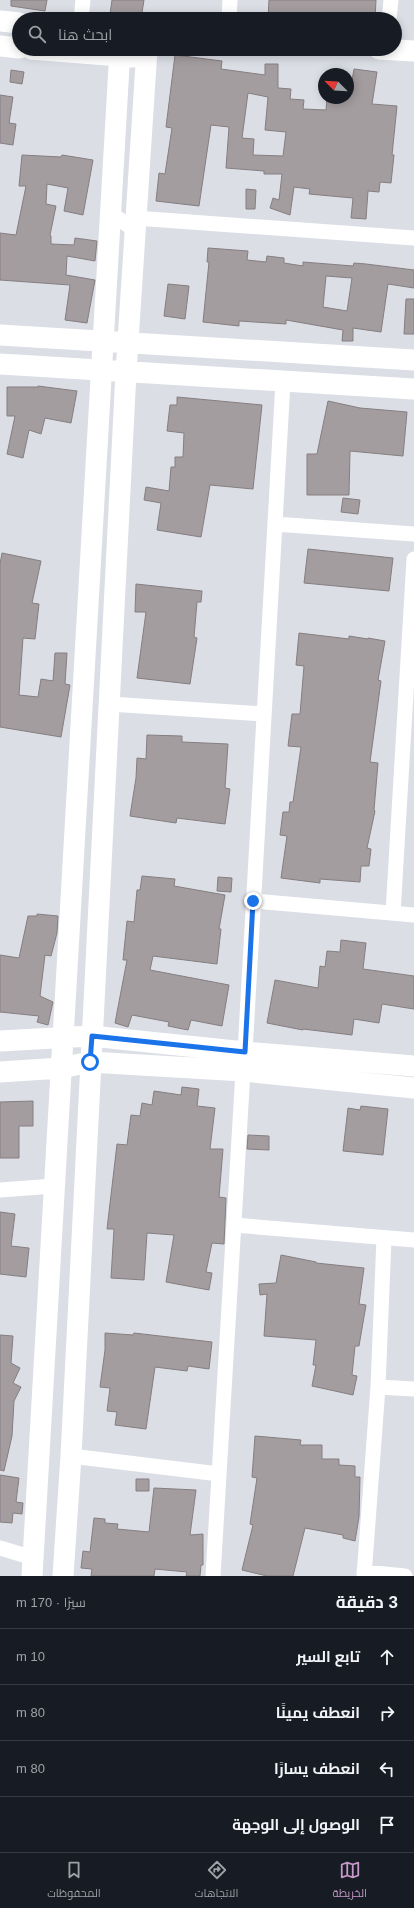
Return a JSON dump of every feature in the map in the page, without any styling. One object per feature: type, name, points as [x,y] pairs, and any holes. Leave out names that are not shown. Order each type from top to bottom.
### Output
[{"type":"street","points":[[82,12],[83,0]]},
{"type":"street","points":[[229,12],[230,0]]},
{"type":"street","points":[[390,12],[391,0]]},
{"type":"street","points":[[0,21],[12,22]]},
{"type":"street","points":[[0,46],[12,47]]},
{"type":"street","points":[[402,51],[414,52]]},
{"type":"street","points":[[0,1548],[33,1567],[119,56]]},
{"type":"street","points":[[63,1576],[71,1456],[126,372],[147,56]]},
{"type":"street","points":[[110,213],[135,224],[414,238]]},
{"type":"street","points":[[0,335],[414,360]]},
{"type":"street","points":[[0,364],[414,389]]},
{"type":"street","points":[[213,1576],[283,382]]},
{"type":"street","points":[[275,524],[414,534]]},
{"type":"street","points":[[393,913],[407,785],[414,559]]},
{"type":"street","points":[[109,704],[264,714]]},
{"type":"street","points":[[253,901],[414,915]]},
{"type":"street","points":[[0,1041],[92,1036],[244,1062],[414,1088]]},
{"type":"street","points":[[0,1072],[61,1068],[90,1062],[244,1062],[414,1066]]},
{"type":"street","points":[[0,1190],[54,1186]]},
{"type":"street","points":[[234,1225],[414,1240]]},
{"type":"street","points":[[384,1238],[378,1387],[364,1574],[404,1576]]},
{"type":"street","points":[[378,1387],[414,1389]]},
{"type":"street","points":[[71,1456],[219,1474]]},
{"type":"building","points":[[11,0],[47,0],[45,11],[11,6]]},
{"type":"building","points":[[112,0],[144,0],[142,12],[110,12]]},
{"type":"building","points":[[269,0],[376,0],[375,12],[268,12]]},
{"type":"building","points":[[175,56],[222,61],[221,69],[265,75],[265,64],[278,64],[278,88],[291,89],[290,99],[304,100],[303,109],[326,110],[326,104],[354,104],[354,69],[377,72],[372,104],[397,106],[391,183],[380,182],[379,192],[368,191],[366,219],[351,218],[353,198],[309,194],[310,189],[294,187],[290,215],[270,208],[273,198],[279,200],[282,174],[264,174],[264,171],[226,168],[229,127],[211,125],[199,206],[156,201],[159,173],[165,174],[172,128],[166,127]],"holes":[[[248,93],[268,97],[265,130],[286,132],[283,156],[253,155],[254,139],[242,138]]]},
{"type":"building","points":[[11,70],[24,72],[22,84],[10,82]]},
{"type":"building","points":[[0,95],[13,97],[9,123],[16,124],[13,145],[0,143]]},
{"type":"building","points":[[22,155],[61,157],[62,155],[93,160],[83,215],[64,211],[68,188],[47,184],[46,204],[56,206],[50,235],[51,244],[74,245],[75,238],[97,241],[95,261],[67,256],[66,275],[95,280],[87,323],[65,320],[70,285],[0,280],[0,233],[16,235],[26,186],[19,186]]},
{"type":"building","points":[[246,189],[256,190],[255,209],[246,209]]},
{"type":"building","points":[[208,248],[248,251],[247,260],[266,262],[267,256],[284,258],[284,263],[303,266],[303,262],[353,266],[354,263],[414,270],[414,288],[388,284],[381,332],[353,328],[353,341],[342,341],[343,330],[286,320],[286,324],[239,321],[239,326],[203,322],[209,262],[207,262]],"holes":[[[326,276],[352,278],[347,311],[323,307]]]},
{"type":"building","points":[[168,284],[189,286],[185,319],[164,316]]},
{"type":"building","points":[[406,299],[414,299],[414,334],[404,334]]},
{"type":"building","points":[[38,386],[77,391],[71,423],[45,418],[41,434],[29,430],[23,458],[7,454],[15,416],[7,416],[7,387]]},
{"type":"building","points":[[177,397],[262,405],[253,489],[210,485],[201,537],[157,530],[161,503],[144,500],[146,487],[169,491],[171,467],[175,467],[175,457],[183,457],[184,433],[167,431],[170,405],[177,405]]},
{"type":"building","points":[[328,401],[360,408],[407,412],[403,456],[350,451],[349,495],[307,495],[307,454],[317,454]]},
{"type":"building","points":[[343,498],[360,500],[358,514],[341,512]]},
{"type":"building","points":[[308,549],[393,558],[389,591],[304,583]]},
{"type":"building","points":[[2,553],[41,561],[32,603],[39,604],[35,639],[23,638],[19,695],[38,697],[41,679],[53,681],[55,653],[67,653],[65,684],[70,685],[61,737],[0,727],[0,564]]},
{"type":"building","points":[[136,584],[202,591],[201,602],[197,602],[194,637],[197,638],[190,684],[137,678],[146,612],[135,612]]},
{"type":"building","points":[[299,633],[349,639],[349,636],[385,641],[378,680],[381,681],[370,762],[378,763],[375,811],[367,848],[371,849],[369,866],[361,866],[360,882],[320,879],[320,883],[281,878],[287,836],[280,835],[283,812],[289,812],[290,802],[293,802],[301,747],[288,746],[292,714],[300,714],[304,666],[296,665]]},
{"type":"building","points":[[147,735],[182,736],[182,742],[228,744],[225,788],[230,789],[225,824],[177,818],[176,823],[130,816],[136,778],[137,758],[146,759]]},
{"type":"building","points":[[142,876],[175,879],[174,886],[225,895],[219,929],[221,929],[217,964],[153,956],[150,970],[229,985],[222,1026],[191,1020],[188,1030],[168,1026],[169,1022],[132,1015],[128,1027],[115,1023],[127,960],[123,960],[127,921],[134,922],[137,890],[140,890]]},
{"type":"building","points":[[218,877],[232,878],[231,892],[217,891]]},
{"type":"building","points":[[37,914],[58,916],[57,933],[51,956],[45,955],[40,996],[53,1002],[48,1025],[37,1022],[39,1016],[0,1012],[0,955],[19,958],[28,916],[37,916]]},
{"type":"building","points":[[341,940],[366,943],[363,969],[414,976],[414,1009],[382,1004],[379,1023],[354,1019],[352,1035],[303,1030],[267,1023],[275,980],[318,988],[320,966],[325,967],[327,951],[340,952]]},
{"type":"building","points":[[182,1087],[199,1089],[197,1106],[215,1108],[210,1149],[223,1149],[219,1197],[226,1198],[224,1244],[212,1243],[206,1272],[212,1273],[209,1290],[166,1282],[174,1235],[147,1233],[144,1280],[111,1278],[114,1229],[107,1229],[117,1144],[127,1145],[131,1115],[140,1116],[142,1103],[152,1105],[154,1091],[181,1095]]},
{"type":"building","points":[[33,1101],[33,1126],[19,1126],[19,1158],[0,1158],[0,1102]]},
{"type":"building","points":[[361,1106],[388,1109],[383,1155],[343,1151],[348,1108],[360,1110]]},
{"type":"building","points":[[248,1135],[269,1136],[269,1150],[247,1149]]},
{"type":"building","points":[[0,1212],[15,1214],[11,1246],[29,1248],[26,1277],[0,1274]]},
{"type":"building","points":[[281,1255],[316,1263],[364,1268],[359,1304],[366,1305],[359,1346],[355,1346],[352,1375],[357,1376],[353,1395],[312,1386],[316,1365],[313,1365],[316,1340],[264,1336],[267,1294],[260,1295],[259,1284],[276,1283]]},
{"type":"building","points":[[105,1333],[133,1335],[134,1333],[212,1342],[209,1369],[188,1366],[187,1371],[155,1367],[146,1429],[115,1425],[117,1412],[107,1411],[110,1388],[100,1387],[105,1350]]},
{"type":"building","points":[[0,1335],[13,1336],[11,1363],[20,1368],[13,1383],[21,1387],[14,1401],[12,1436],[4,1471],[0,1470]]},
{"type":"building","points":[[255,1436],[301,1440],[300,1445],[322,1445],[322,1459],[339,1459],[339,1465],[355,1466],[355,1477],[360,1477],[359,1517],[355,1541],[343,1538],[343,1535],[305,1528],[293,1576],[267,1576],[242,1570],[253,1525],[250,1524],[257,1478],[252,1477]]},
{"type":"building","points":[[0,1475],[19,1478],[16,1502],[23,1503],[22,1514],[13,1513],[12,1523],[0,1522]]},
{"type":"building","points":[[136,1479],[149,1479],[149,1491],[136,1491]]},
{"type":"building","points":[[154,1488],[196,1490],[190,1535],[203,1534],[203,1565],[201,1565],[200,1576],[186,1576],[187,1572],[155,1569],[154,1576],[91,1576],[92,1569],[81,1568],[83,1551],[90,1552],[94,1518],[105,1519],[105,1523],[118,1524],[117,1529],[149,1532]]},
{"type":"route","points":[[90,1062],[92,1036],[245,1052],[253,901]]}]
